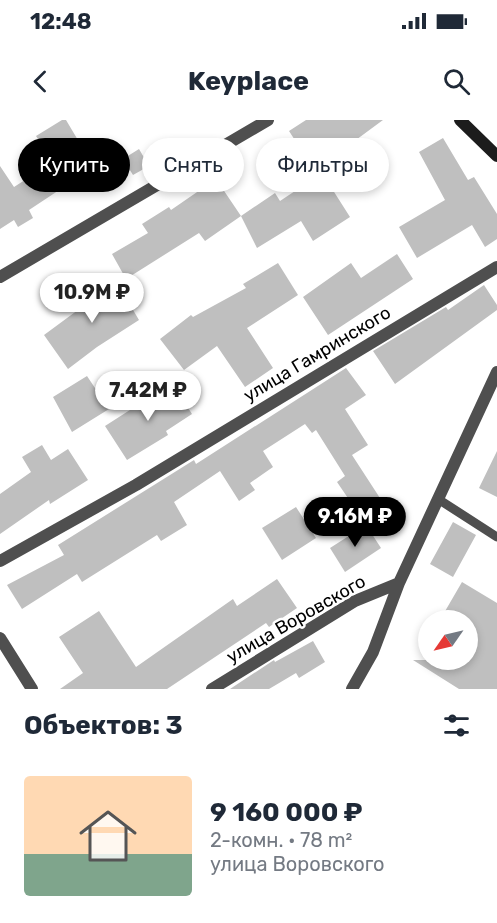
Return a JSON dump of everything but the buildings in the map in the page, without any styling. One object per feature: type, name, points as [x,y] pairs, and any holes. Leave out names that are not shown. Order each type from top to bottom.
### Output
[{"type":"main road","points":[[460,120],[497,156]]},
{"type":"street","points":[[0,276],[268,120]]},
{"type":"street","name":"улица Гамринского","points":[[0,561],[136,485],[497,267]]},
{"type":"street","points":[[352,689],[373,652],[399,583],[497,372]]},
{"type":"street","name":"улица Воровского","points":[[212,689],[355,601],[399,583]]},
{"type":"street","points":[[0,638],[32,689]]},
{"type":"lane","points":[[438,499],[497,537]]}]
